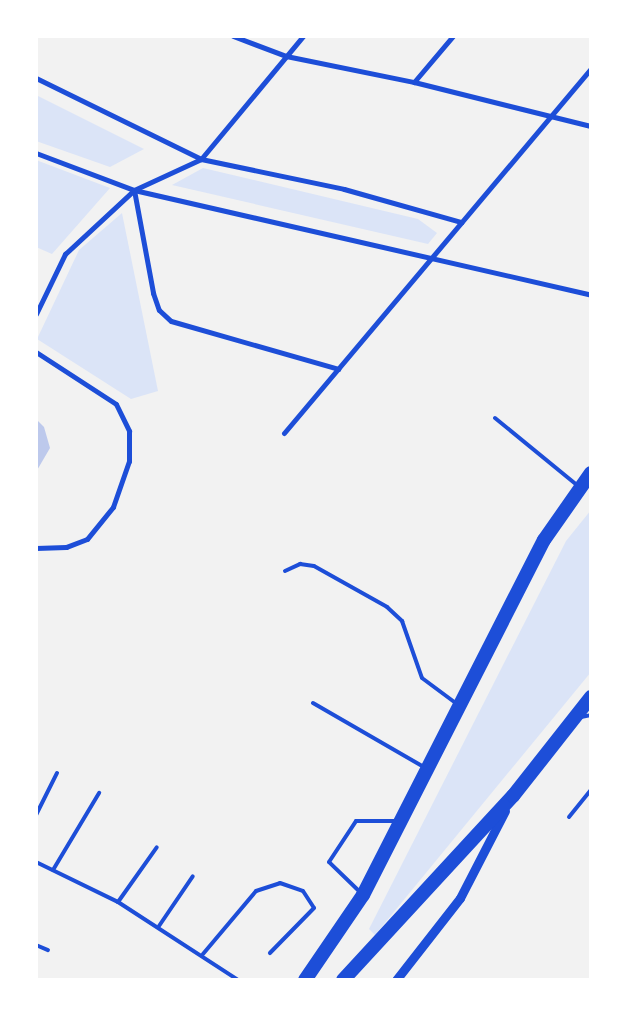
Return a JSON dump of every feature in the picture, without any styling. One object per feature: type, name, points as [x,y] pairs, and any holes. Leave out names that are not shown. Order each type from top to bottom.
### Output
[{"type":"highway","points":[[305,977],[364,895],[544,540],[591,473]]},
{"type":"highway","points":[[344,980],[513,796],[591,697]]},
{"type":"street","points":[[233,36],[286,56],[414,82],[591,126]]},
{"type":"street","points":[[36,314],[65,254],[134,190],[201,159],[303,36]]},
{"type":"street","points":[[414,82],[453,36]]},
{"type":"street","points":[[284,433],[591,68]]},
{"type":"street","points":[[36,78],[201,159],[344,189],[461,222]]},
{"type":"street","points":[[36,153],[134,190],[591,295]]},
{"type":"street","points":[[134,190],[153,293],[159,310],[172,321],[338,369]]},
{"type":"street","points":[[36,352],[116,404],[129,431],[129,461],[113,507],[87,539],[66,547],[37,548]]},
{"type":"street","points":[[396,980],[460,898],[513,796]]},
{"type":"lane","points":[[495,418],[580,487]]},
{"type":"lane","points":[[285,571],[300,564],[314,566],[387,607],[402,621],[422,678],[461,707]]},
{"type":"lane","points":[[313,703],[428,770]]},
{"type":"lane","points":[[574,718],[591,715]]},
{"type":"lane","points":[[36,815],[57,774]]},
{"type":"lane","points":[[569,817],[591,790]]},
{"type":"lane","points":[[54,870],[99,792]]},
{"type":"lane","points":[[364,895],[330,862],[356,821],[402,821]]},
{"type":"lane","points":[[118,902],[157,847]]},
{"type":"lane","points":[[36,862],[118,902],[203,954],[238,980]]},
{"type":"lane","points":[[159,926],[193,876]]},
{"type":"lane","points":[[203,954],[256,891],[280,883],[303,891],[314,908],[270,953]]},
{"type":"lane","points":[[36,945],[48,950]]},
{"type":"shaded area","points":[[36,95],[144,149],[110,167],[36,141]]},
{"type":"shaded area","points":[[36,160],[110,188],[52,254],[36,247]]},
{"type":"shaded area","points":[[203,168],[418,219],[437,233],[428,244],[172,185]]},
{"type":"shaded area","points":[[122,213],[158,391],[131,399],[37,339],[79,250]]},
{"type":"shaded area","points":[[591,510],[591,672],[375,935],[369,929],[566,541]]},
{"type":"building","points":[[36,419],[44,427],[50,448],[36,472]]}]
